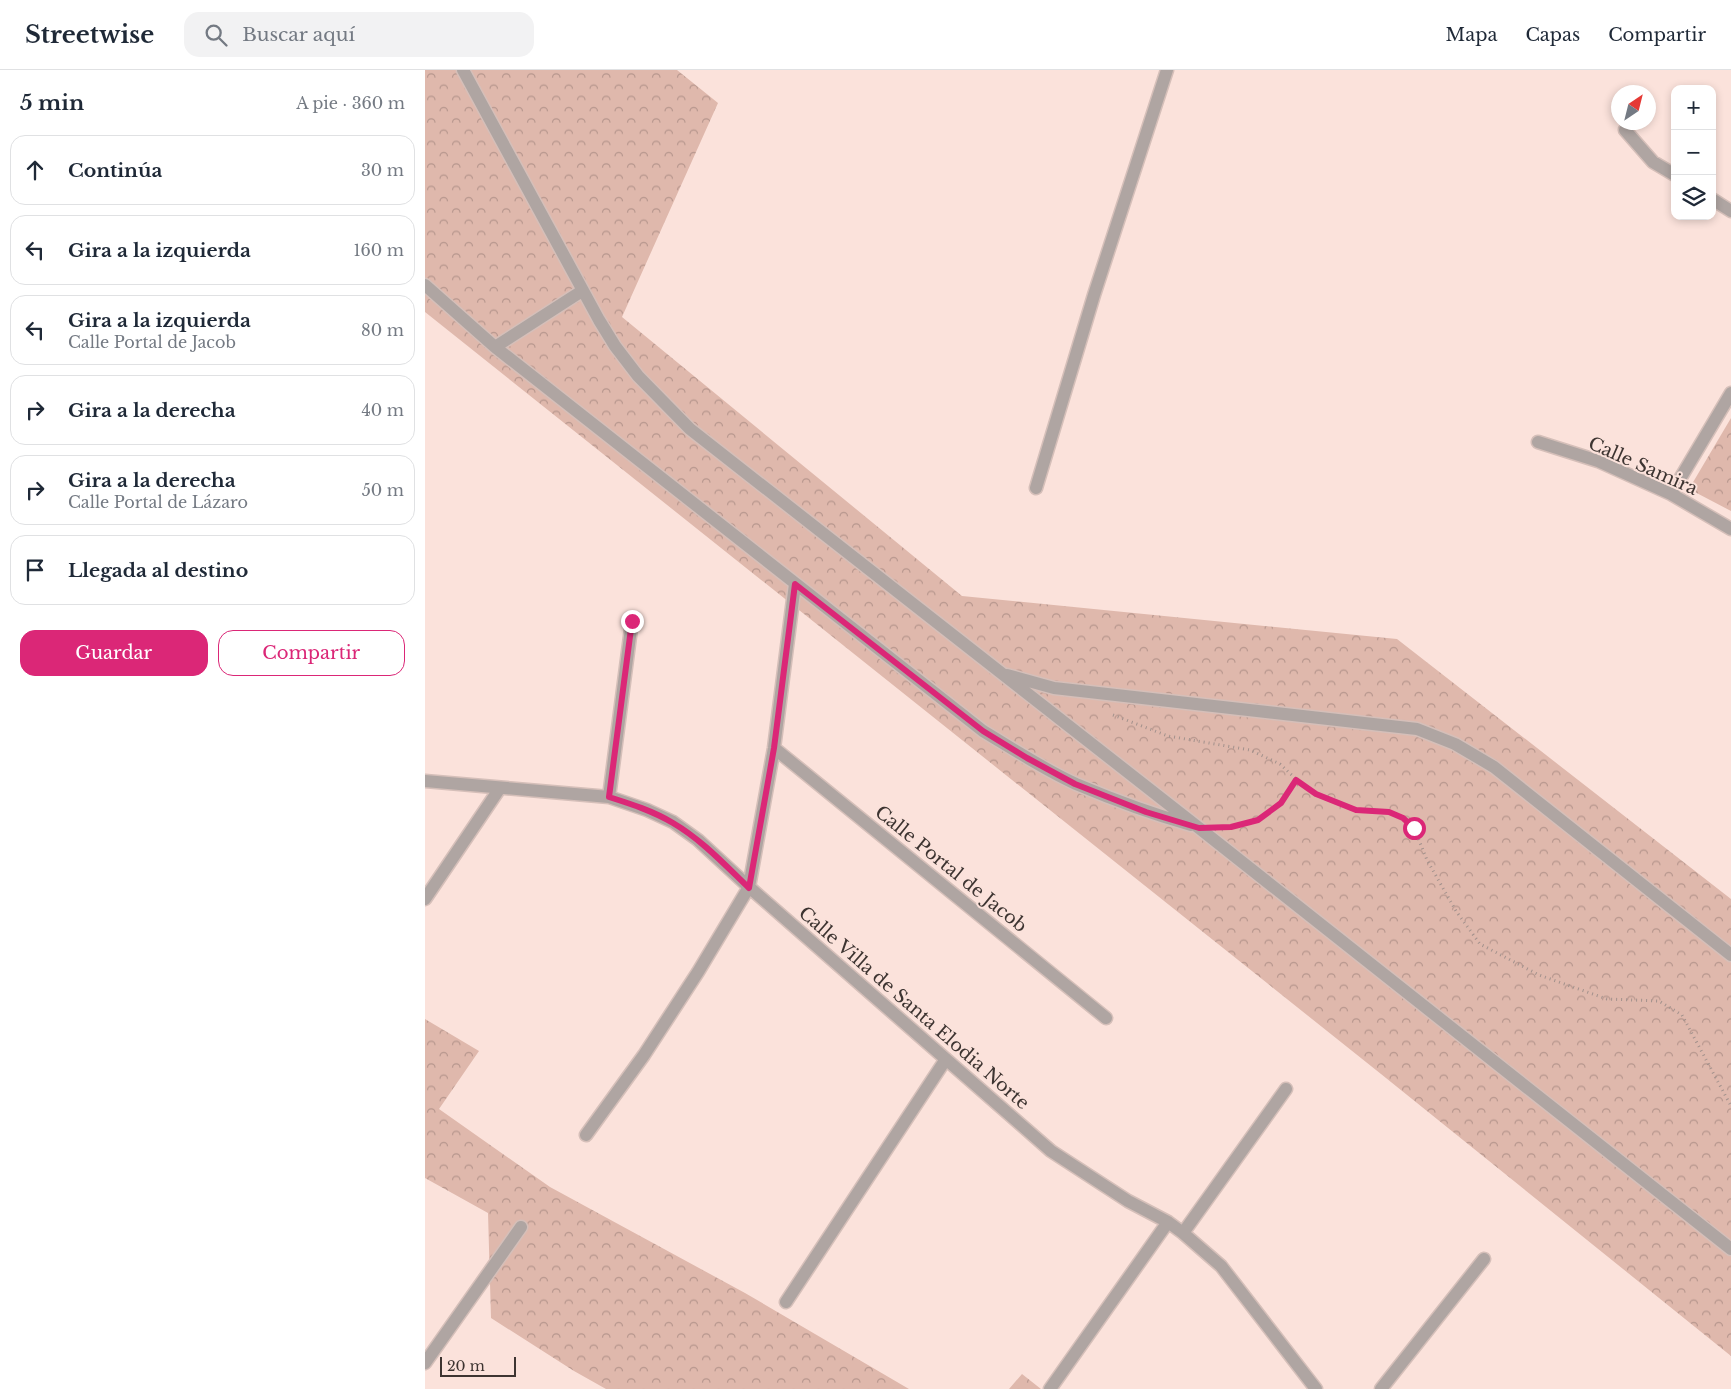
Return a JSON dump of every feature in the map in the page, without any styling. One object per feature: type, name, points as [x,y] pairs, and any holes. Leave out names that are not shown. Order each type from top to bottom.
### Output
[{"type":"street","points":[[463,70],[582,292],[615,346],[638,376],[690,429],[1199,828],[1731,1249]]},
{"type":"street","points":[[1036,488],[1094,295],[1167,70]]},
{"type":"street","points":[[1625,130],[1653,162],[1671,173]]},
{"type":"street","points":[[1716,202],[1731,211]]},
{"type":"street","points":[[425,285],[495,347],[983,731],[1075,784],[1146,812],[1199,828]]},
{"type":"street","points":[[495,347],[582,292]]},
{"type":"street","points":[[1671,494],[1731,393]]},
{"type":"street","name":"Calle Samira","points":[[1538,442],[1598,462],[1671,494],[1731,529]]},
{"type":"street","points":[[586,1135],[649,1047],[698,972],[749,888],[774,748],[795,584]]},
{"type":"street","points":[[609,797],[632,621]]},
{"type":"street","points":[[1002,674],[1054,688],[1417,728],[1455,744],[1494,767],[1731,955]]},
{"type":"street","name":"Calle Portal de Jacob","points":[[774,748],[1107,1018]]},
{"type":"street","name":"Calle Villa de Santa Elodia Norte","points":[[425,780],[609,797],[647,810],[673,822],[698,840],[749,888],[1051,1151],[1120,1196],[1168,1222],[1221,1266],[1316,1389]]},
{"type":"street","points":[[425,899],[500,788]]},
{"type":"street","points":[[786,1302],[946,1059]]},
{"type":"street","points":[[1183,1234],[1286,1088]]},
{"type":"street","points":[[1050,1389],[1168,1222]]},
{"type":"street","points":[[425,1363],[521,1227]]},
{"type":"street","points":[[1381,1389],[1484,1259]]},
{"type":"path","points":[[1106,713],[1168,736],[1250,750],[1279,764],[1296,780],[1316,794],[1356,810],[1389,812],[1403,818],[1414,828],[1427,860],[1456,911],[1480,944],[1539,975],[1607,999],[1659,1001],[1681,1015],[1731,1106]]},
{"type":"path","points":[[1199,828],[1231,827],[1258,820],[1281,803],[1296,780]]},
{"type":"green space","points":[[425,70],[677,70],[718,103],[622,317],[962,596],[1397,639],[1731,899],[1731,1356],[1381,1074],[425,312]]},
{"type":"green space","points":[[1731,418],[1731,511],[1689,489]]},
{"type":"green space","points":[[425,1019],[479,1051],[439,1109],[550,1187],[745,1293],[909,1389],[606,1389],[491,1318],[488,1213],[425,1178]]},
{"type":"green space","points":[[1022,1374],[1041,1389],[1009,1389]]},
{"type":"route","points":[[632,621],[609,797],[647,810],[673,822],[698,840],[749,888],[774,748],[795,584],[983,731],[1075,784],[1146,812],[1199,828],[1231,827],[1258,820],[1281,803],[1296,780],[1316,794],[1356,810],[1389,812],[1403,818],[1414,828]]}]
